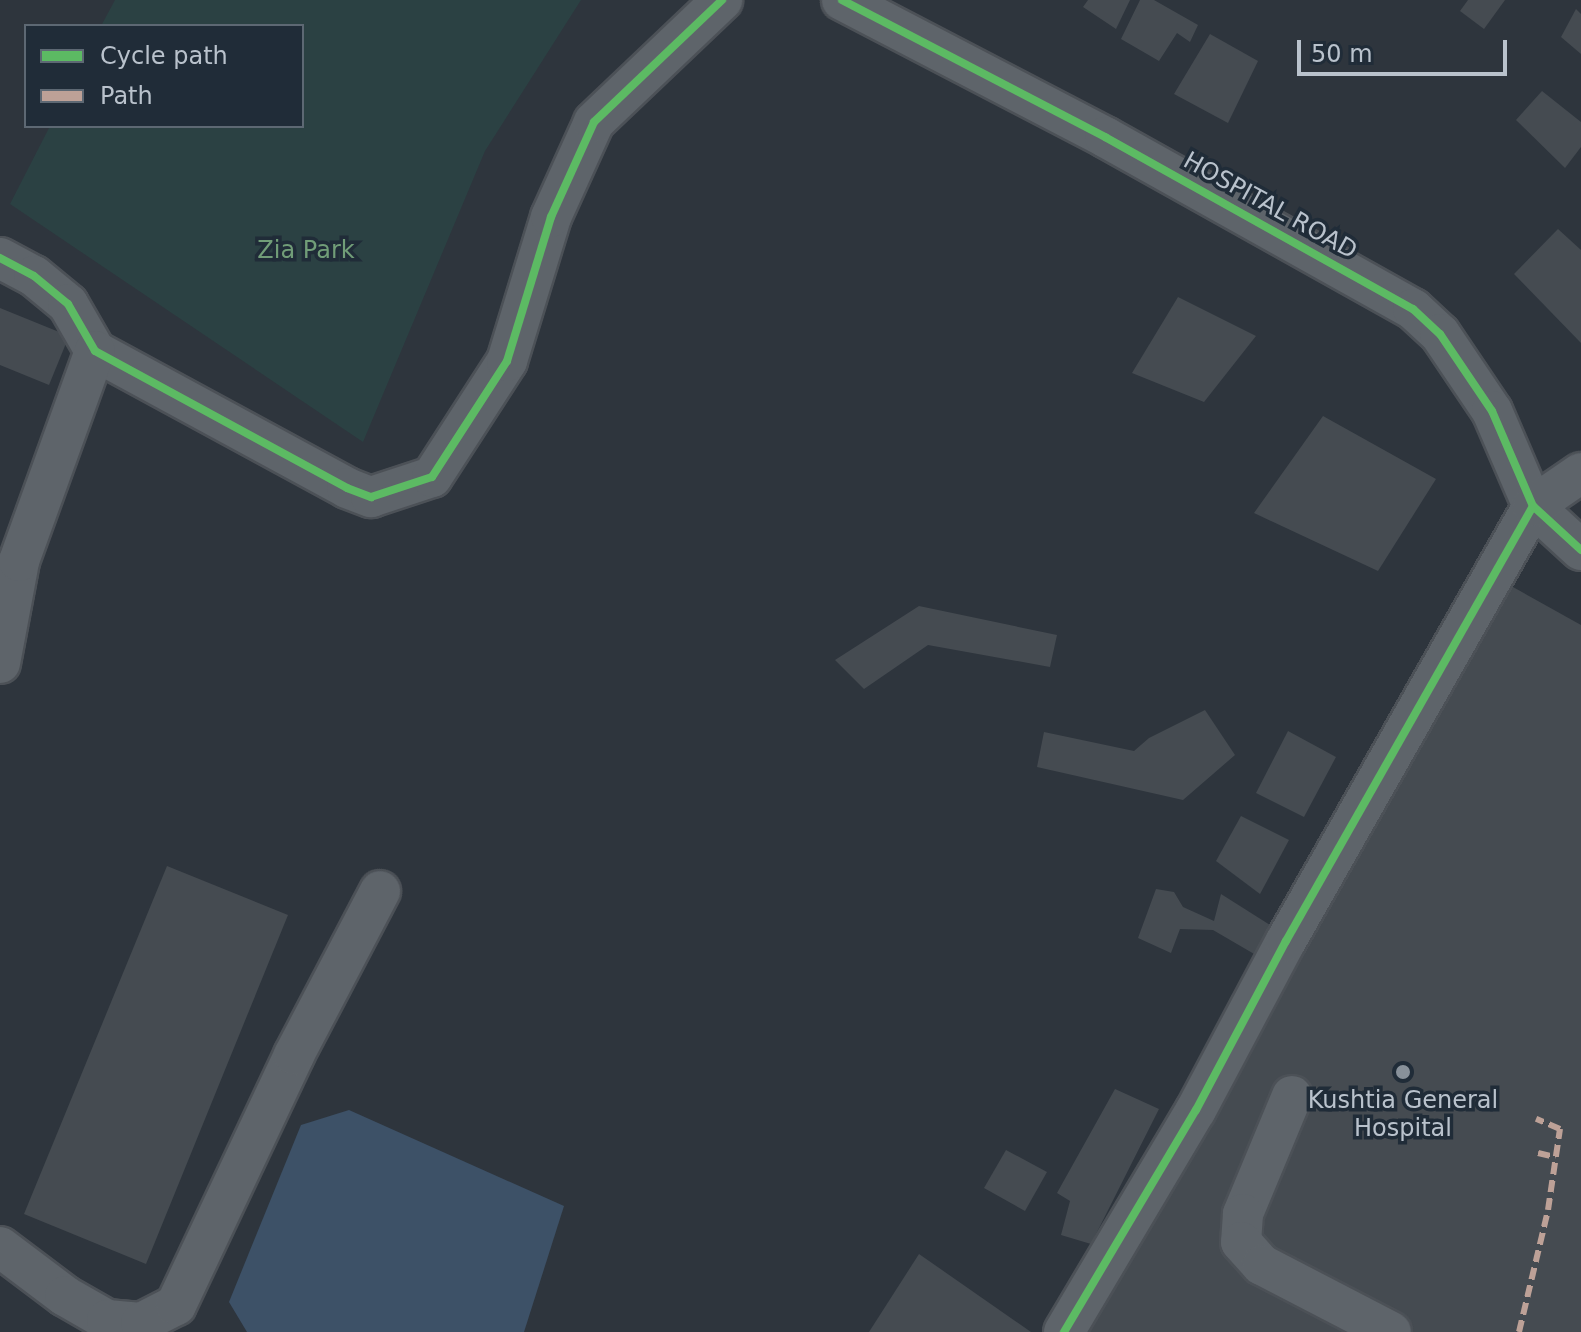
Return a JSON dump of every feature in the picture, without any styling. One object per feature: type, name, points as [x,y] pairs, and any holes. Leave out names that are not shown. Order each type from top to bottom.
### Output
[{"type":"street","points":[[0,258],[34,276],[68,304],[95,351],[347,488],[371,497],[432,477],[507,361],[551,217],[594,122],[722,0]]},
{"type":"street","name":"HOSPITAL ROAD","points":[[842,0],[1105,137],[1413,309],[1440,334],[1492,411],[1533,506],[1581,550]]},
{"type":"street","points":[[0,663],[19,561],[95,351]]},
{"type":"street","points":[[1064,1332],[1196,1110],[1286,941],[1533,506],[1581,473]]},
{"type":"street","points":[[0,1247],[65,1296],[107,1320],[141,1323],[176,1305],[294,1055],[380,891]]},
{"type":"street","points":[[1292,1096],[1243,1214],[1241,1242],[1262,1265],[1391,1332]]},
{"type":"green space","name":"Zia Park","points":[[115,0],[581,0],[485,151],[363,442],[10,204],[49,128],[304,128],[304,24],[102,24]]},
{"type":"water","points":[[349,1110],[564,1206],[524,1332],[247,1332],[229,1302],[301,1125]]},
{"type":"building","points":[[1088,0],[1130,0],[1116,29],[1083,7]]},
{"type":"building","points":[[1140,0],[1154,0],[1198,25],[1190,42],[1177,33],[1159,61],[1121,39]]},
{"type":"building","points":[[1468,0],[1505,0],[1484,29],[1460,11]]},
{"type":"building","points":[[1576,9],[1581,14],[1581,54],[1561,37]]},
{"type":"building","points":[[1210,34],[1258,61],[1228,123],[1174,94]]},
{"type":"building","points":[[1542,91],[1581,122],[1581,147],[1565,168],[1516,120]]},
{"type":"building","points":[[1558,229],[1581,250],[1581,343],[1514,274]]},
{"type":"building","points":[[1178,297],[1256,336],[1204,402],[1132,373]]},
{"type":"building","points":[[0,308],[69,336],[49,385],[0,365]]},
{"type":"building","points":[[1323,416],[1436,479],[1378,571],[1254,513]]},
{"type":"building","name":"Kushtia General Hospital","points":[[1504,582],[1581,625],[1581,1332],[1084,1332]]},
{"type":"building","points":[[919,606],[1057,635],[1050,667],[928,645],[864,689],[835,660]]},
{"type":"building","points":[[1205,710],[1235,755],[1183,800],[1037,767],[1044,732],[1134,751],[1149,738]]},
{"type":"building","points":[[1288,731],[1336,757],[1304,817],[1256,793]]},
{"type":"building","points":[[1241,816],[1289,840],[1260,894],[1216,861]]},
{"type":"building","points":[[167,866],[288,915],[146,1264],[24,1214]]},
{"type":"building","points":[[1156,889],[1174,892],[1183,907],[1214,921],[1221,894],[1278,930],[1261,958],[1213,930],[1180,929],[1171,953],[1138,938]]},
{"type":"building","points":[[1115,1089],[1159,1109],[1091,1244],[1061,1235],[1070,1201],[1057,1193]]},
{"type":"building","points":[[1006,1150],[1047,1172],[1025,1211],[984,1188]]},
{"type":"building","points":[[919,1254],[1031,1332],[869,1332]]},
{"type":"marked path","points":[[1519,1332],[1548,1210],[1560,1129],[1536,1119]]},
{"type":"marked path","points":[[1538,1153],[1556,1157]]},
{"type":"cycle path","points":[[0,258],[34,276],[68,304],[95,351],[347,488],[371,497],[432,477],[507,361],[551,217],[594,122],[722,0]]},
{"type":"cycle path","points":[[842,0],[1105,137],[1413,309],[1440,334],[1492,411],[1533,506],[1581,550]]},
{"type":"cycle path","points":[[1064,1332],[1196,1110],[1286,941],[1533,506]]},
{"type":"place","name":"Kushtia General Hospital","points":[[1403,1072]]}]
